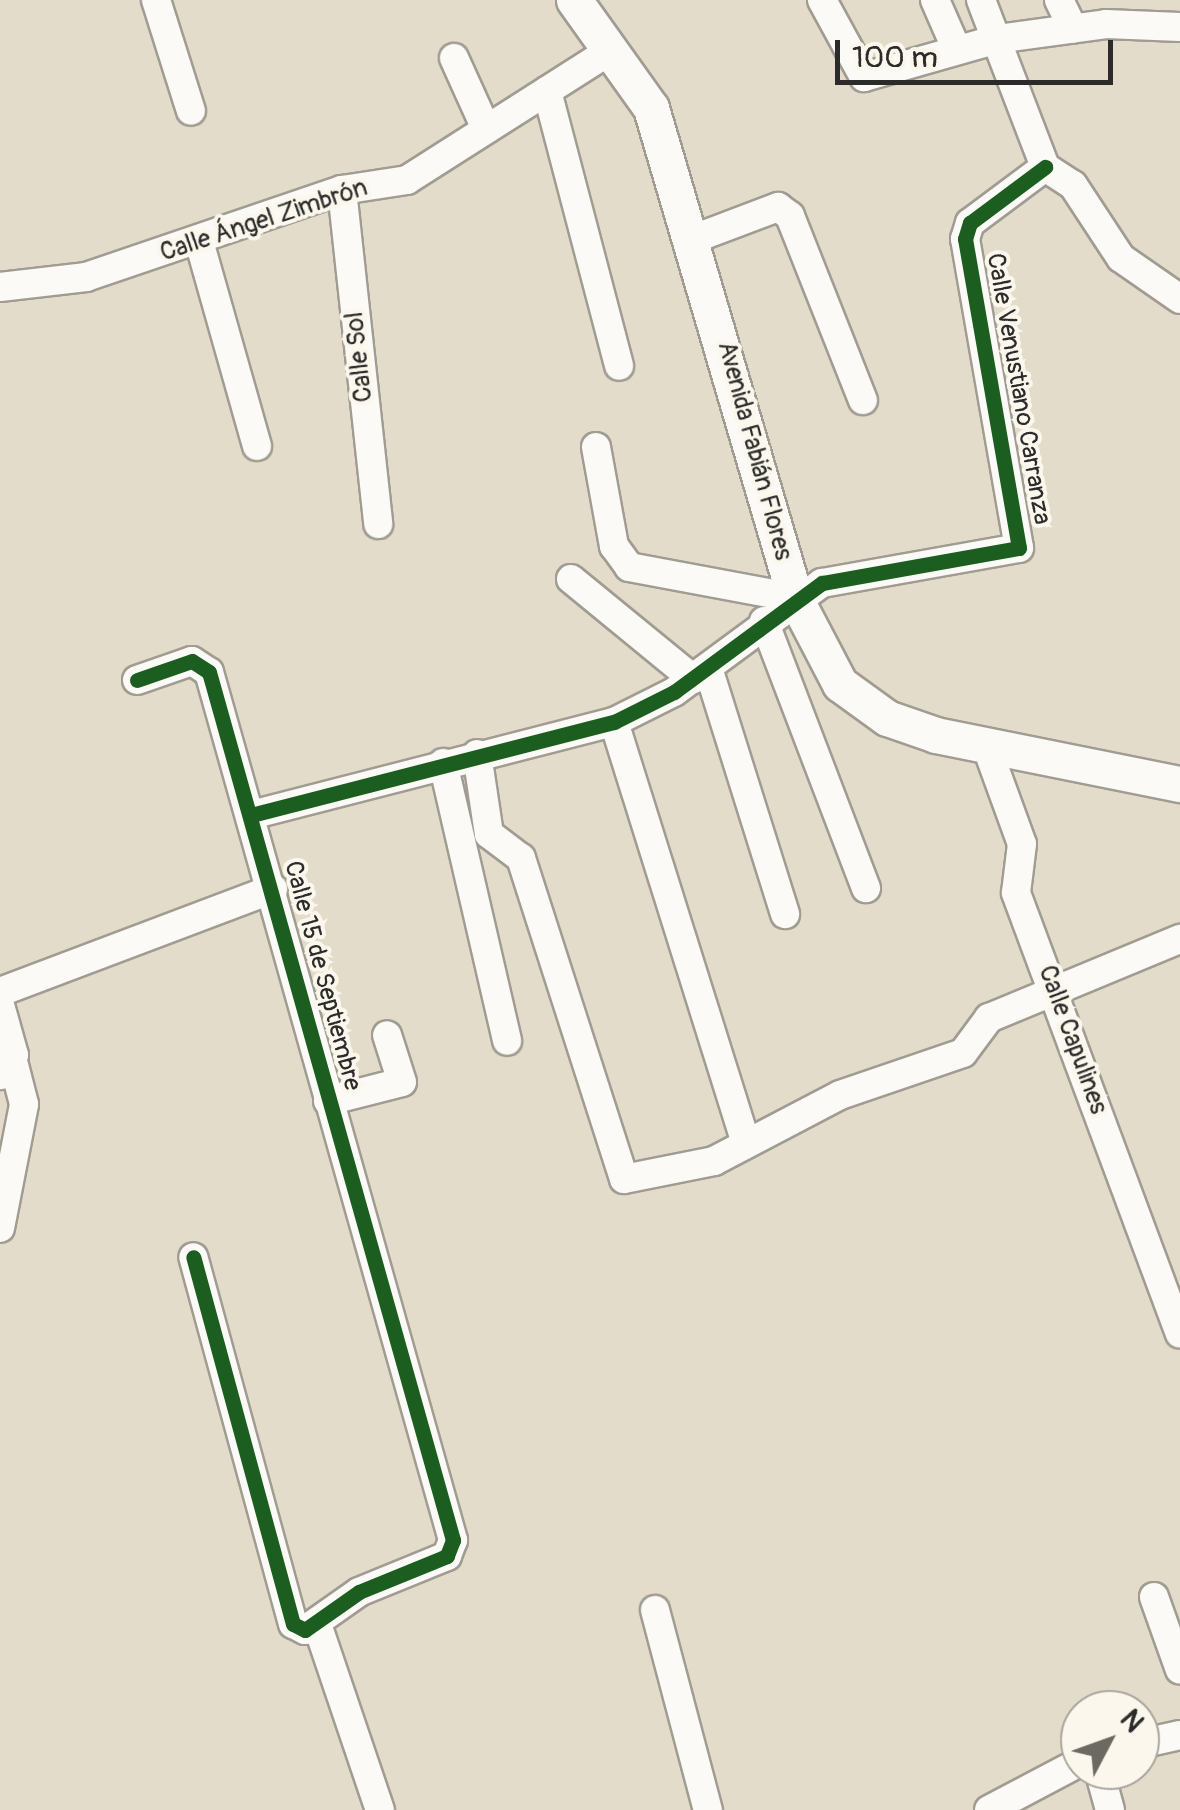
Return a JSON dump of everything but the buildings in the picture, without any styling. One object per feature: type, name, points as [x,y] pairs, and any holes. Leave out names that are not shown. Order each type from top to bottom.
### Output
[{"type":"main road","name":"Avenida Fabián Flores","points":[[574,0],[613,49],[651,108],[696,238],[794,598],[814,649],[860,704],[986,745],[1180,784]]},
{"type":"street","points":[[156,0],[191,111]]},
{"type":"street","points":[[822,0],[864,77],[997,39],[1073,29],[1180,27]]},
{"type":"street","points":[[935,0],[956,48]]},
{"type":"street","points":[[980,0],[1044,168],[1073,185],[1121,258],[1180,299]]},
{"type":"street","points":[[1059,0],[1073,29]]},
{"type":"street","name":"Calle Ángel Zimbrón","points":[[0,287],[86,277],[342,190],[407,180],[613,49]]},
{"type":"street","points":[[454,58],[486,129]]},
{"type":"street","points":[[547,91],[620,366]]},
{"type":"street","name":"Calle Venustiano Carranza","points":[[794,598],[822,583],[1018,548],[965,239],[970,223],[1044,168]]},
{"type":"street","name":"Calle Sol","points":[[342,190],[378,524]]},
{"type":"street","points":[[696,238],[778,207],[790,216],[863,400]]},
{"type":"street","points":[[199,240],[256,446]]},
{"type":"street","points":[[596,447],[614,546],[629,567],[794,598]]},
{"type":"street","points":[[571,579],[701,673],[785,914]]},
{"type":"street","points":[[255,814],[443,762],[614,722],[701,673],[794,598]]},
{"type":"street","points":[[764,622],[866,888]]},
{"type":"street","name":"Calle 15 de Septiembre","points":[[137,680],[202,664],[255,814],[328,1101],[454,1540],[447,1556],[359,1592],[308,1627]]},
{"type":"street","points":[[614,722],[746,1142]]},
{"type":"street","name":"Calle Capulines","points":[[986,745],[1022,844],[1016,893],[1180,1333]]},
{"type":"street","points":[[478,754],[489,834],[522,858],[619,1174],[630,1181],[714,1160],[840,1094],[962,1053],[989,1018],[1053,988],[1180,939]]},
{"type":"street","points":[[443,762],[507,1042]]},
{"type":"street","points":[[0,992],[273,889]]},
{"type":"street","points":[[0,1005],[7,1071],[24,1104],[0,1228]]},
{"type":"street","points":[[328,1101],[402,1082],[387,1035]]},
{"type":"street","points":[[193,1258],[308,1627],[380,1810]]},
{"type":"street","points":[[1154,1597],[1180,1670]]},
{"type":"street","points":[[655,1610],[708,1810]]},
{"type":"street","points":[[988,1810],[1060,1772]]},
{"type":"cycle path","points":[[255,814],[614,722],[674,692],[822,583],[1019,548],[965,239],[970,223],[1045,167]]},
{"type":"cycle path","points":[[137,680],[192,661],[209,672],[453,1540],[447,1556],[359,1592],[305,1630],[293,1624],[193,1257]]}]
